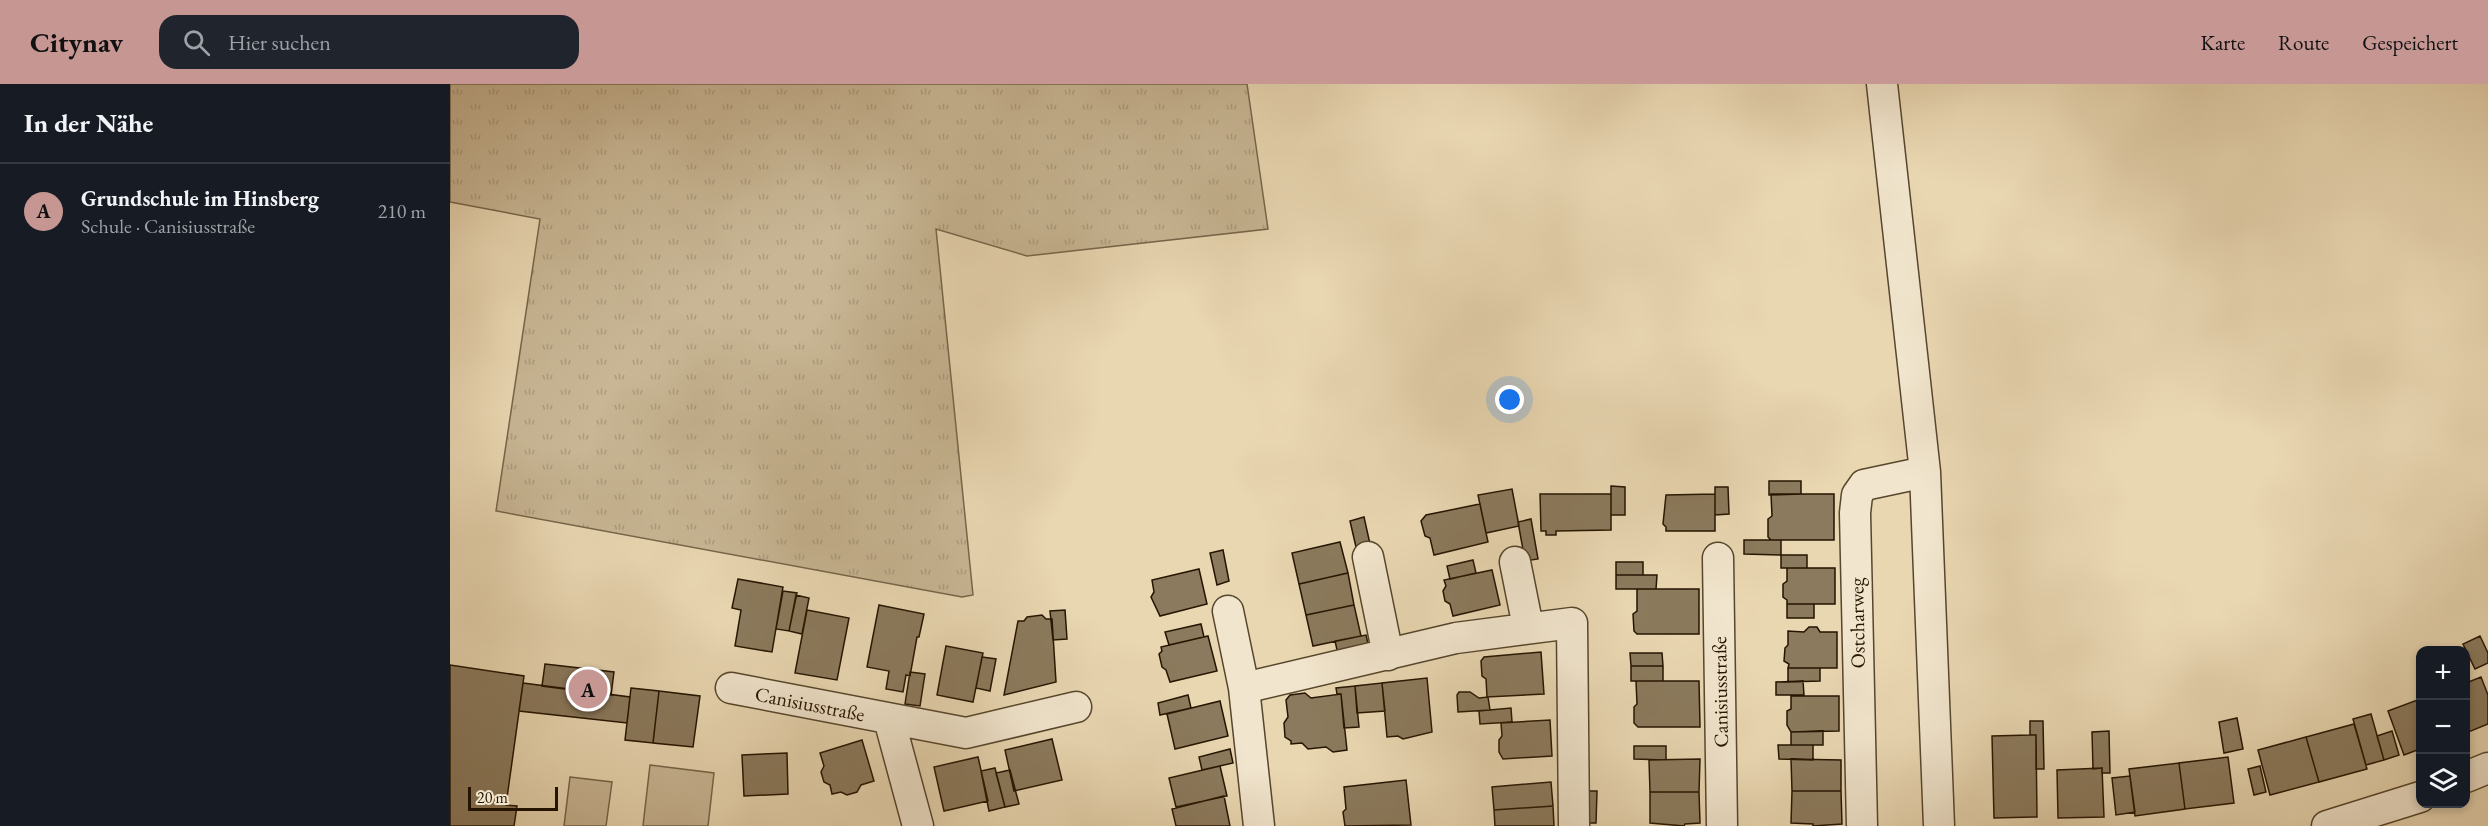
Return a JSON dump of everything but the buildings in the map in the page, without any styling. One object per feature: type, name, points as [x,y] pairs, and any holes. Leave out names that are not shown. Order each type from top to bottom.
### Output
[{"type":"street","points":[[1882,84],[1926,472],[1939,826]]},
{"type":"street","name":"Ostcharweg","points":[[1862,826],[1854,513],[1857,495],[1864,485],[1926,472]]},
{"type":"street","points":[[1368,557],[1388,655]]},
{"type":"street","name":"Canisiusstraße","points":[[1718,558],[1722,826]]},
{"type":"street","points":[[1515,562],[1528,627]]},
{"type":"street","points":[[1228,611],[1244,688],[1258,826]]},
{"type":"street","points":[[1244,688],[1456,638],[1572,623],[1574,826]]},
{"type":"street","name":"Canisiusstraße","points":[[730,688],[966,733],[1076,707]]},
{"type":"street","name":"Canisiusstraße","points":[[889,719],[918,826]]},
{"type":"street","points":[[2470,775],[2488,768]]},
{"type":"street","points":[[2327,826],[2416,799]]},
{"type":"green space","points":[[450,84],[1247,84],[1268,229],[1027,256],[936,229],[973,595],[962,597],[496,511],[540,219],[450,202]]},
{"type":"green space","points":[[650,765],[714,773],[708,826],[643,826]]},
{"type":"green space","points":[[570,777],[612,782],[606,826],[564,826]]},
{"type":"place","name":"Grundschule im Hinsberg","points":[[588,689]]}]
